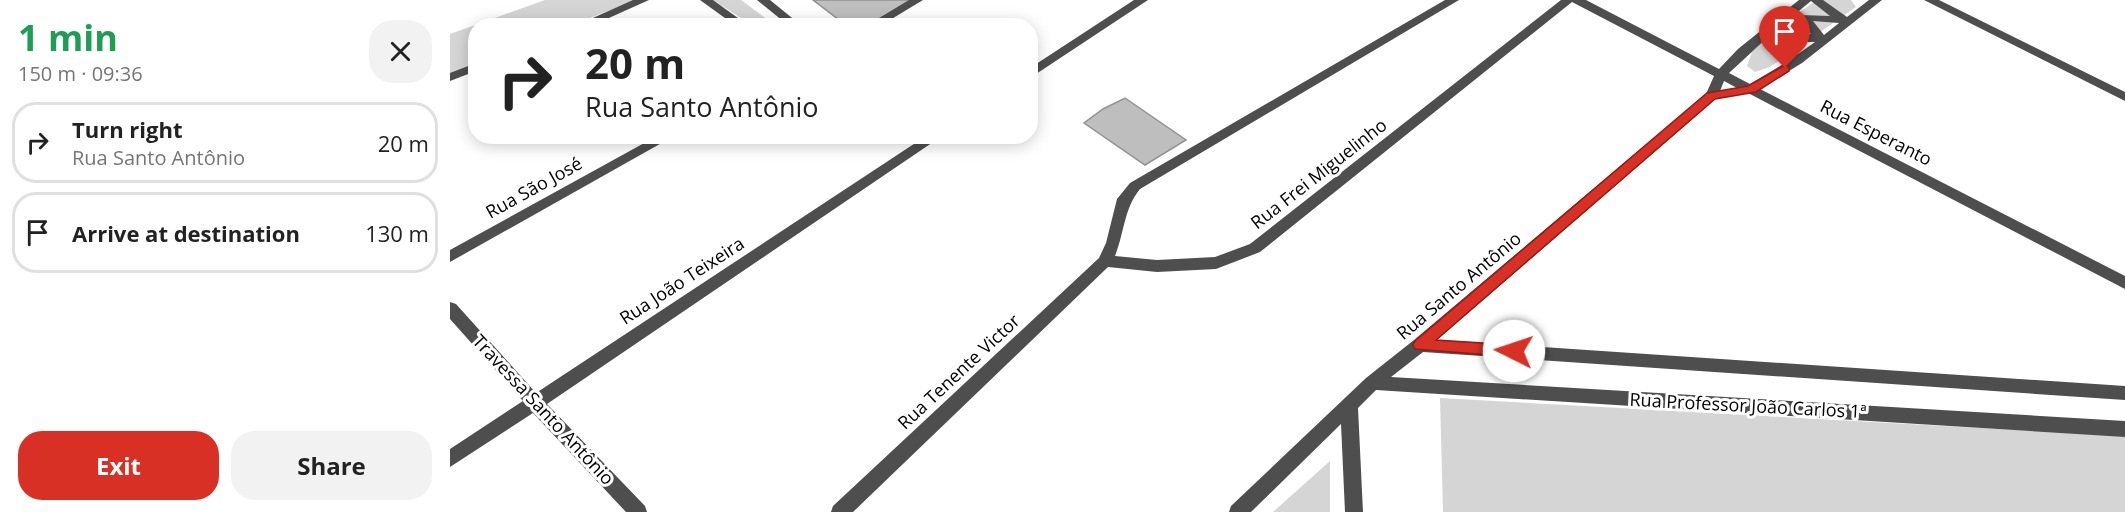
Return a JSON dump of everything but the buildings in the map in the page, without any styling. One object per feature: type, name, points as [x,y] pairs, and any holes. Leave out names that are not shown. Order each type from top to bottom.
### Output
[{"type":"street","points":[[599,18],[643,0]]},
{"type":"street","points":[[706,0],[732,18]]},
{"type":"street","points":[[763,0],[787,18]]},
{"type":"street","points":[[885,18],[917,0]]},
{"type":"street","points":[[1038,69],[1142,0]]},
{"type":"street","points":[[1106,261],[1124,199],[1135,186],[1454,0]]},
{"type":"street","name":"Rua Frei Miguelinho","points":[[1106,261],[1157,266],[1216,263],[1255,248],[1568,0]]},
{"type":"street","name":"Rua Esperanto","points":[[1578,0],[2125,283]]},
{"type":"street","name":"Rua Santo Antônio","points":[[1238,512],[1372,383],[1420,345],[1711,96],[1721,74],[1742,52],[1806,0]]},
{"type":"street","points":[[1798,60],[1773,38],[1820,38],[1804,17],[1844,20],[1816,0]]},
{"type":"street","points":[[1711,96],[1752,89],[1798,60],[1876,0]]},
{"type":"street","points":[[1930,0],[2125,97]]},
{"type":"street","points":[[450,77],[468,70]]},
{"type":"street","name":"Rua São José","points":[[450,257],[654,144]]},
{"type":"street","name":"Rua João Teixeira","points":[[450,459],[924,144]]},
{"type":"street","name":"Rua Tenente Victor","points":[[840,512],[1106,261]]},
{"type":"street","name":"Travessa Santo Antônio","points":[[450,308],[534,402],[638,512]]},
{"type":"street","name":"Rua Professor João Carlos 1ª","points":[[1420,345],[2125,393]]},
{"type":"street","name":"Rua Professor João Carlos 1ª","points":[[1372,383],[2125,429]]},
{"type":"street","points":[[1349,405],[1354,512]]},
{"type":"shaded area","points":[[545,0],[636,0],[590,18],[495,18]]},
{"type":"shaded area","points":[[713,0],[741,0],[765,18],[741,18]]},
{"type":"shaded area","points":[[1817,0],[1851,0],[1856,7],[1770,67],[1755,72],[1747,66],[1752,52],[1785,22]]},
{"type":"shaded area","points":[[468,28],[468,68],[450,75],[450,34]]},
{"type":"shaded area","points":[[1440,398],[2125,436],[2125,512],[1443,512]]},
{"type":"shaded area","points":[[1330,461],[1330,512],[1273,512]]},
{"type":"route","points":[[1514,351],[1420,345],[1711,96],[1752,89],[1785,68]]}]
